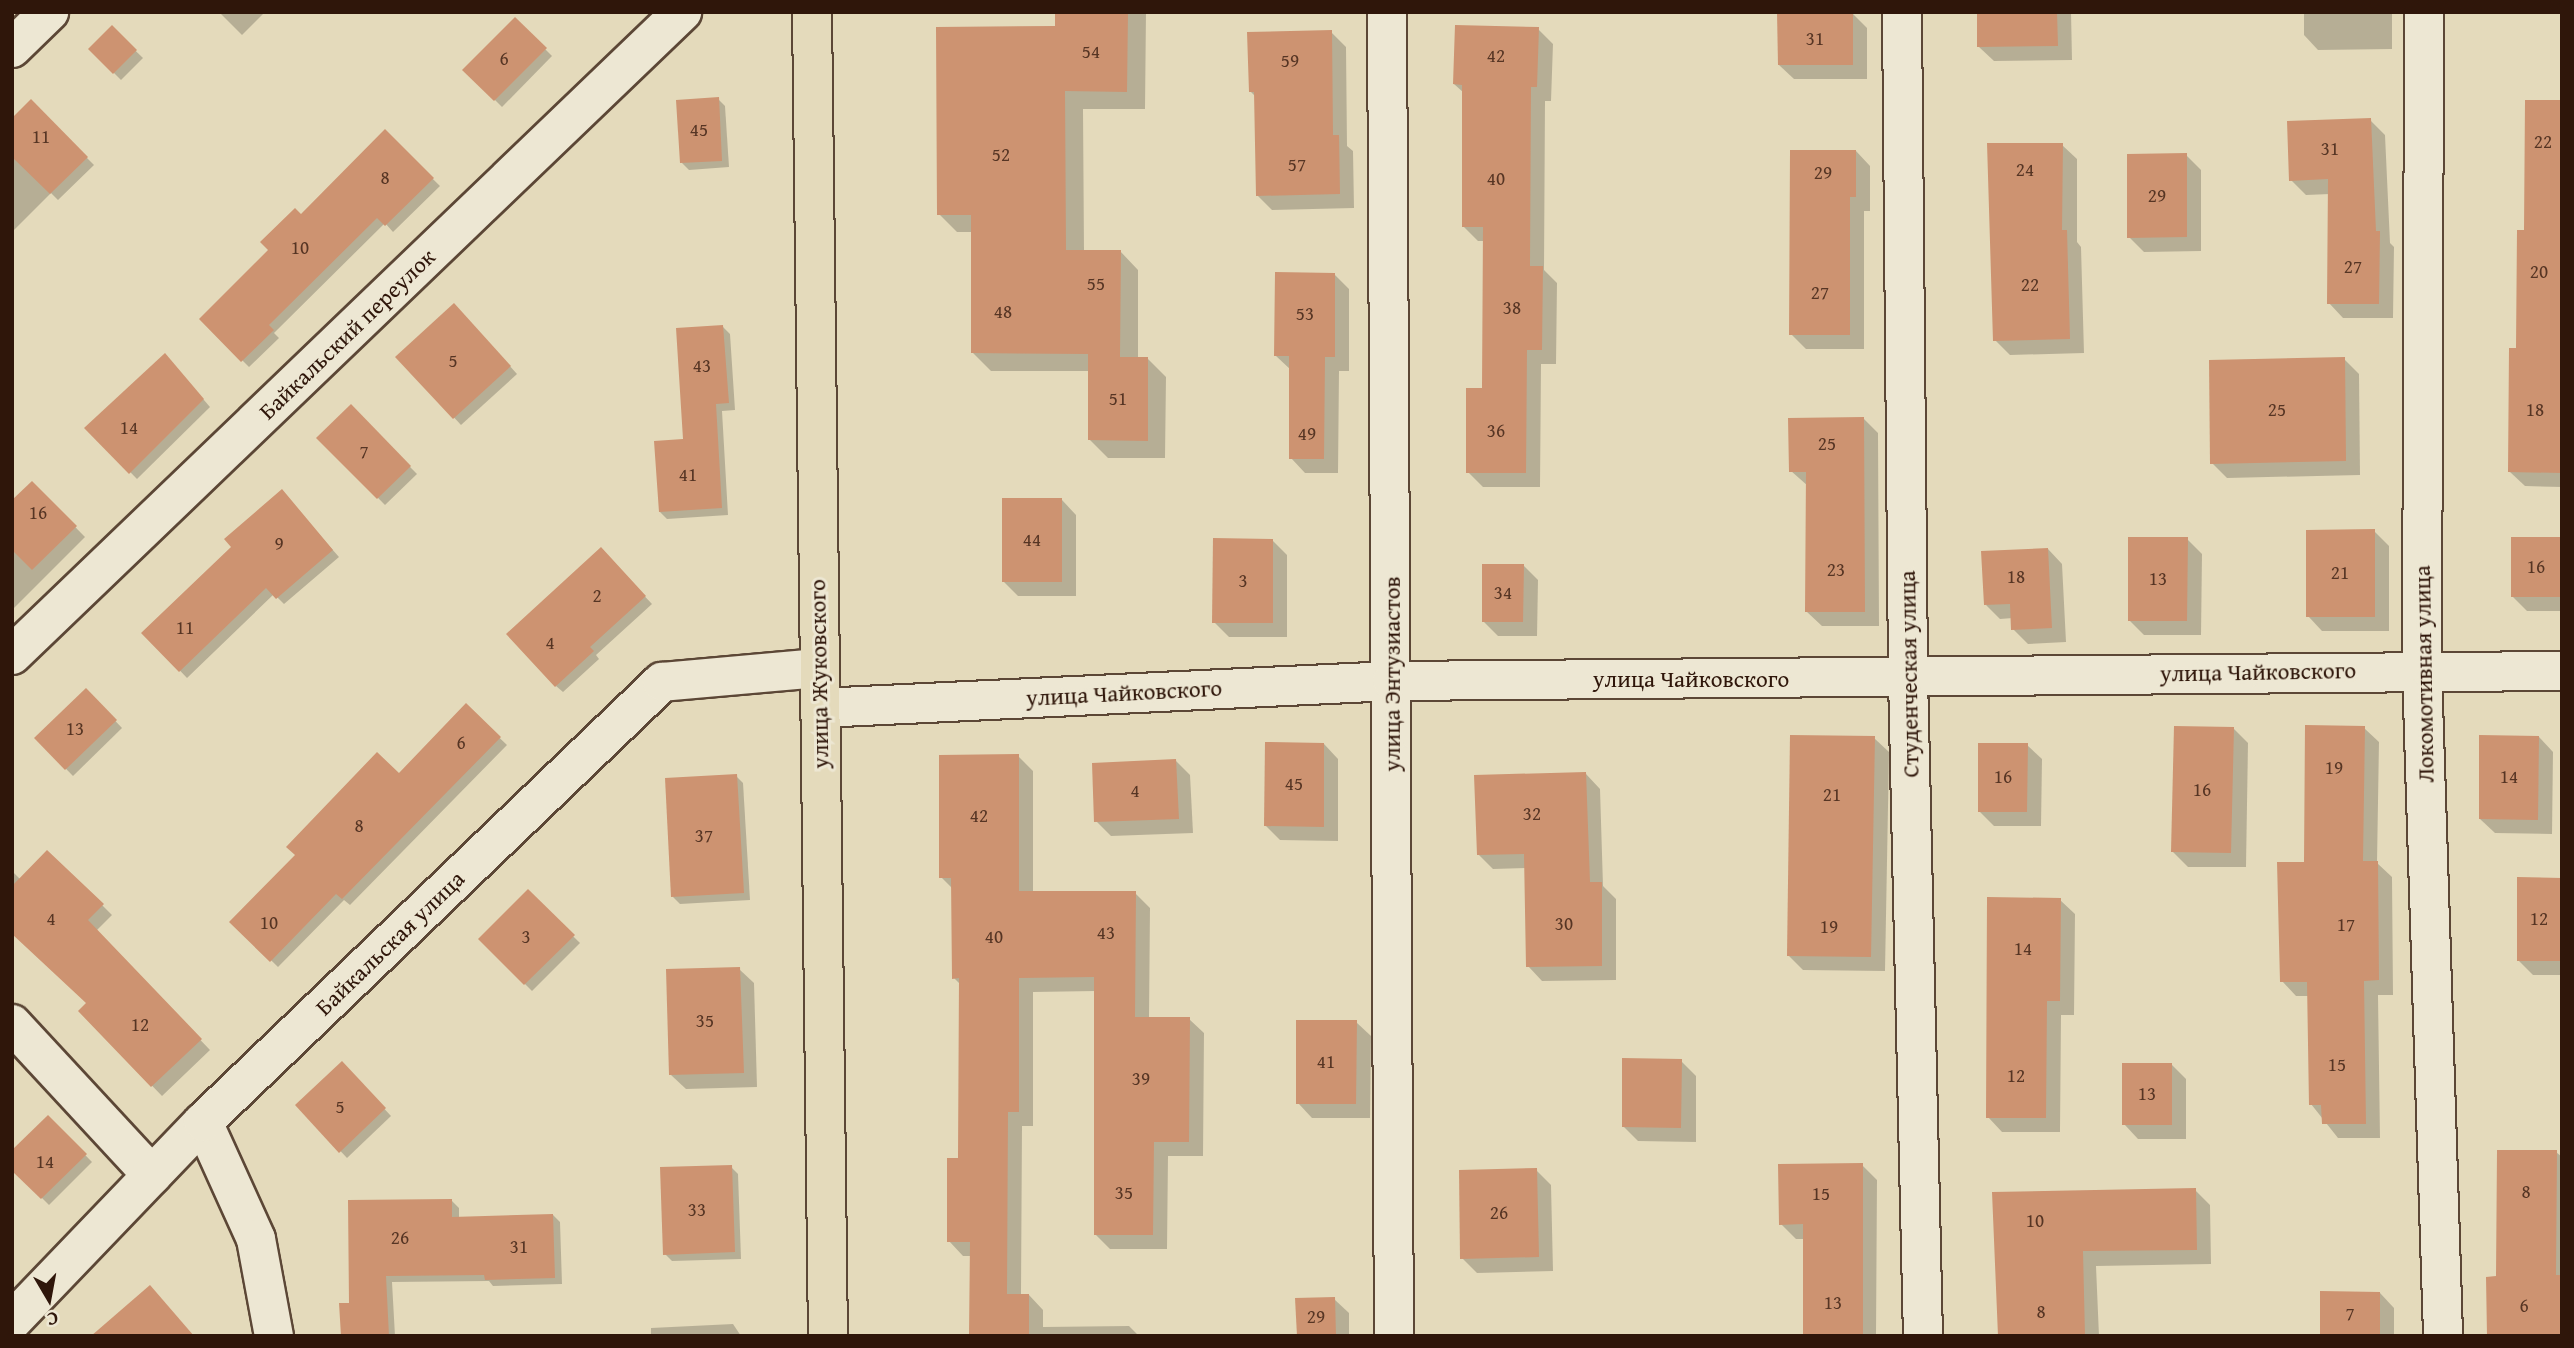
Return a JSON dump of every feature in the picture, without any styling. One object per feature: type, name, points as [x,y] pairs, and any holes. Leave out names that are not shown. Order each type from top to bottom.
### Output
[{"type":"main road","name":"улица Жуковского","points":[[812,12],[828,1336]]},
{"type":"street","points":[[12,48],[49,12]]},
{"type":"street","name":"Байкальский переулок","points":[[12,655],[682,12]]},
{"type":"street","name":"улица Энтузиастов","points":[[1387,12],[1394,1336]]},
{"type":"street","name":"Студенческая улица","points":[[1902,12],[1908,677],[1923,1336]]},
{"type":"street","name":"Локомотивная улица","points":[[2424,12],[2422,670],[2443,1336]]},
{"type":"street","name":"Байкальская улица","points":[[12,1321],[203,1122],[662,682],[819,668]]},
{"type":"street","name":"улица Чайковского","points":[[820,708],[1392,681],[2422,670],[2562,671]]},
{"type":"street","points":[[12,1024],[152,1175]]},
{"type":"street","points":[[203,1122],[256,1239],[274,1336]]},
{"type":"building","points":[[1055,12],[1128,12],[1127,92],[1065,91],[1066,250],[1121,250],[1120,357],[1148,357],[1148,441],[1088,440],[1088,354],[971,353],[971,215],[937,215],[936,27],[1055,26]]},
{"type":"building","points":[[1777,12],[1853,12],[1853,65],[1778,65]]},
{"type":"building","points":[[1977,12],[2057,12],[2058,46],[1977,47]]},
{"type":"building","points":[[515,17],[547,48],[494,101],[462,70]]},
{"type":"building","points":[[112,25],[137,50],[113,74],[88,49]]},
{"type":"building","points":[[1455,25],[1539,27],[1537,87],[1531,87],[1530,266],[1543,266],[1542,350],[1527,350],[1526,473],[1466,473],[1466,388],[1482,388],[1483,227],[1462,227],[1462,85],[1453,84]]},
{"type":"building","points":[[1332,30],[1333,135],[1339,135],[1340,194],[1256,196],[1254,92],[1249,92],[1247,32]]},
{"type":"building","points":[[719,97],[722,161],[680,163],[676,100]]},
{"type":"building","points":[[31,99],[88,157],[50,194],[12,157],[12,118]]},
{"type":"building","points":[[2525,100],[2562,100],[2562,473],[2508,472],[2509,348],[2516,348],[2517,230],[2524,230]]},
{"type":"building","points":[[2371,118],[2376,231],[2380,231],[2379,304],[2327,304],[2328,179],[2289,181],[2287,121]]},
{"type":"building","points":[[385,129],[434,178],[385,226],[377,218],[269,325],[274,330],[241,362],[199,319],[268,250],[260,242],[295,208],[301,214]]},
{"type":"building","points":[[1987,143],[2063,143],[2062,230],[2067,230],[2070,339],[1993,341]]},
{"type":"building","points":[[1790,150],[1856,150],[1856,197],[1850,197],[1850,335],[1789,335]]},
{"type":"building","points":[[2187,153],[2187,237],[2127,238],[2127,154]]},
{"type":"building","points":[[1275,272],[1335,273],[1335,357],[1325,357],[1324,459],[1289,459],[1289,356],[1274,356]]},
{"type":"building","points":[[454,303],[511,366],[453,419],[395,357]]},
{"type":"building","points":[[723,325],[729,403],[716,404],[722,508],[659,512],[654,441],[683,439],[676,328]]},
{"type":"building","points":[[165,353],[204,399],[129,474],[84,428]]},
{"type":"building","points":[[2345,357],[2346,461],[2210,464],[2209,360]]},
{"type":"building","points":[[351,404],[411,466],[377,499],[316,438]]},
{"type":"building","points":[[1864,417],[1865,612],[1805,612],[1806,472],[1789,472],[1788,418]]},
{"type":"building","points":[[32,481],[77,526],[32,570],[12,550],[12,500]]},
{"type":"building","points":[[282,489],[333,550],[276,599],[266,588],[179,672],[141,633],[231,547],[224,539]]},
{"type":"building","points":[[1002,498],[1062,498],[1062,582],[1002,582]]},
{"type":"building","points":[[2375,529],[2375,617],[2306,617],[2306,530]]},
{"type":"building","points":[[2128,537],[2188,537],[2187,621],[2128,621]]},
{"type":"building","points":[[2511,537],[2562,537],[2562,597],[2511,597]]},
{"type":"building","points":[[1213,538],[1273,539],[1273,623],[1212,623]]},
{"type":"building","points":[[601,547],[646,596],[590,647],[594,651],[555,687],[506,634]]},
{"type":"building","points":[[2048,548],[2052,628],[2011,630],[2010,604],[1984,605],[1981,551]]},
{"type":"building","points":[[1482,564],[1524,564],[1523,622],[1482,622]]},
{"type":"building","points":[[86,688],[117,720],[65,770],[34,738]]},
{"type":"building","points":[[466,703],[501,737],[342,899],[336,894],[270,962],[229,922],[295,855],[286,847],[377,752],[399,773]]},
{"type":"building","points":[[2305,725],[2365,726],[2363,861],[2378,861],[2379,980],[2364,981],[2366,1124],[2322,1124],[2321,1105],[2309,1105],[2307,982],[2280,982],[2277,862],[2304,862]]},
{"type":"building","points":[[2174,726],[2234,727],[2231,853],[2171,852]]},
{"type":"building","points":[[1790,735],[1875,736],[1871,957],[1787,956]]},
{"type":"building","points":[[2479,735],[2539,736],[2538,820],[2479,819]]},
{"type":"building","points":[[1265,742],[1324,743],[1324,827],[1264,826]]},
{"type":"building","points":[[1978,743],[2028,743],[2027,812],[1978,812]]},
{"type":"building","points":[[1019,754],[1019,891],[1136,891],[1135,1017],[1190,1017],[1189,1142],[1154,1142],[1153,1235],[1094,1235],[1094,977],[1019,978],[1019,1112],[1008,1112],[1007,1294],[1029,1294],[1029,1336],[969,1336],[970,1242],[947,1242],[947,1158],[958,1158],[959,978],[952,979],[951,878],[939,878],[939,755]]},
{"type":"building","points":[[1176,759],[1179,819],[1094,822],[1092,763]]},
{"type":"building","points":[[1586,772],[1590,882],[1602,882],[1602,966],[1526,967],[1524,854],[1477,855],[1474,775]]},
{"type":"building","points":[[737,774],[744,893],[671,897],[665,778]]},
{"type":"building","points":[[47,850],[104,904],[88,920],[202,1039],[151,1087],[78,1011],[86,1003],[12,934],[12,886]]},
{"type":"building","points":[[2517,877],[2562,878],[2562,961],[2517,961]]},
{"type":"building","points":[[528,889],[575,935],[524,985],[478,939]]},
{"type":"building","points":[[1987,897],[2061,898],[2060,1001],[2047,1001],[2046,1118],[1986,1118]]},
{"type":"building","points":[[740,967],[744,1073],[669,1075],[666,969]]},
{"type":"building","points":[[1296,1020],[1357,1020],[1356,1104],[1296,1104]]},
{"type":"building","points":[[1622,1058],[1682,1059],[1681,1128],[1622,1127]]},
{"type":"building","points":[[342,1061],[386,1108],[339,1153],[295,1105]]},
{"type":"building","points":[[2122,1063],[2172,1063],[2172,1125],[2122,1125]]},
{"type":"building","points":[[48,1115],[87,1154],[41,1199],[12,1171],[12,1150]]},
{"type":"building","points":[[2497,1150],[2557,1150],[2556,1275],[2562,1275],[2562,1336],[2487,1336],[2486,1277],[2496,1276]]},
{"type":"building","points":[[1863,1163],[1863,1336],[1803,1336],[1803,1224],[1779,1225],[1778,1164]]},
{"type":"building","points":[[732,1165],[735,1252],[663,1255],[660,1167]]},
{"type":"building","points":[[1537,1168],[1539,1257],[1460,1259],[1459,1170]]},
{"type":"building","points":[[2196,1188],[2197,1250],[2083,1251],[2085,1336],[1998,1336],[1992,1192]]},
{"type":"building","points":[[452,1199],[452,1217],[553,1214],[555,1278],[485,1280],[484,1275],[386,1276],[389,1336],[341,1336],[339,1303],[349,1303],[348,1200]]},
{"type":"building","points":[[150,1285],[194,1336],[91,1336]]},
{"type":"building","points":[[2320,1291],[2380,1292],[2380,1336],[2320,1336]]},
{"type":"building","points":[[1335,1297],[1336,1336],[1297,1336],[1295,1298]]}]
